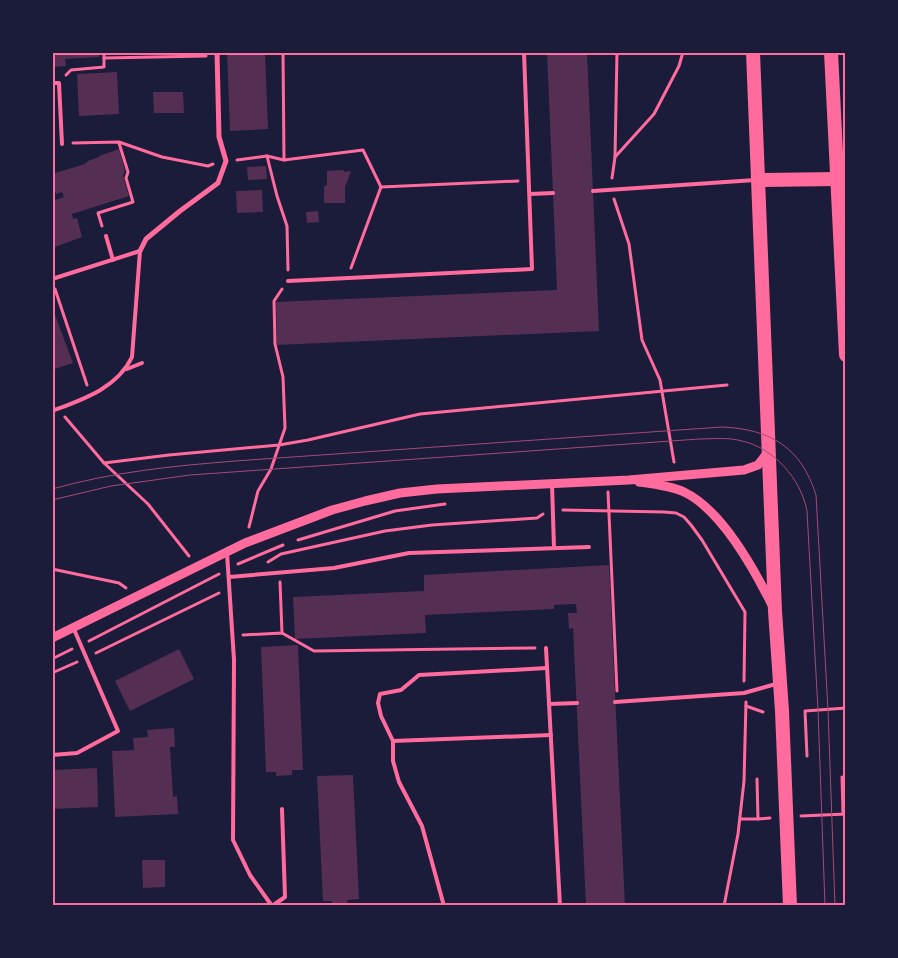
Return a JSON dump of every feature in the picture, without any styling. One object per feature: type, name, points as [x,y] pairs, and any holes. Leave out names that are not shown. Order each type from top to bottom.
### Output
[{"type":"highway","points":[[753,52],[768,452],[790,906]]},
{"type":"highway","points":[[832,52],[846,355]]},
{"type":"highway","points":[[759,180],[837,179]]},
{"type":"street","points":[[140,251],[146,239],[180,211],[218,184],[226,161],[219,137],[217,54]]},
{"type":"street","points":[[52,638],[245,543],[332,510],[365,501],[400,494],[446,489],[629,480],[744,470],[758,465],[768,452]]},
{"type":"street","points":[[629,480],[683,491],[712,511],[756,576],[775,611]]},
{"type":"lane","points":[[288,281],[532,270],[524,52]]},
{"type":"lane","points":[[52,83],[59,83],[62,144]]},
{"type":"lane","points":[[593,191],[759,180]]},
{"type":"lane","points":[[530,194],[553,194]]},
{"type":"lane","points":[[106,236],[113,260]]},
{"type":"lane","points":[[52,281],[140,251],[132,357],[127,369],[108,386],[52,411]]},
{"type":"lane","points":[[127,369],[142,363]]},
{"type":"lane","points":[[552,484],[554,548]]},
{"type":"lane","points":[[229,577],[334,568],[408,554],[589,547]]},
{"type":"lane","points":[[226,553],[234,660],[233,840],[250,875],[272,906],[285,896],[282,809]]},
{"type":"lane","points":[[52,755],[77,753],[118,731],[73,627]]},
{"type":"lane","points":[[546,648],[560,906]]},
{"type":"lane","points":[[444,906],[422,826],[399,782],[393,761],[393,741],[381,716],[378,698],[380,694],[401,690],[419,675],[547,668]]},
{"type":"lane","points":[[617,702],[744,693],[780,683]]},
{"type":"lane","points":[[549,704],[577,703]]},
{"type":"lane","points":[[393,741],[551,735]]},
{"type":"path","points":[[59,83],[70,70],[104,67],[104,52]]},
{"type":"path","points":[[283,52],[284,160]]},
{"type":"path","points":[[617,52],[615,157],[611,190],[629,244],[642,340],[660,380],[677,475]]},
{"type":"path","points":[[615,157],[654,114],[679,66],[683,52]]},
{"type":"path","points":[[104,58],[217,54]]},
{"type":"path","points":[[106,236],[98,213],[133,202],[126,178],[128,172],[119,142]]},
{"type":"path","points":[[62,144],[119,142],[162,157],[208,166],[226,161],[267,156],[284,160],[363,150],[381,187],[347,278]]},
{"type":"path","points":[[245,543],[258,491],[271,469],[285,428],[283,377],[275,344],[274,301],[288,281],[287,226],[267,156]]},
{"type":"path","points":[[381,187],[528,180]]},
{"type":"path","points":[[52,281],[90,395]]},
{"type":"path","points":[[104,463],[279,445],[420,414],[728,385]]},
{"type":"path","points":[[58,409],[104,463],[148,504],[197,566]]},
{"type":"path","points":[[666,465],[683,463]]},
{"type":"path","points":[[608,481],[617,702]]},
{"type":"path","points":[[246,575],[281,554],[386,532],[432,525],[537,518],[553,510],[664,512],[676,513],[684,517],[702,540],[745,612],[744,693],[746,706],[744,781],[740,819],[724,906]]},
{"type":"path","points":[[52,569],[119,583],[137,595]]},
{"type":"path","points":[[279,573],[282,634]]},
{"type":"path","points":[[52,674],[230,588]]},
{"type":"path","points":[[233,635],[282,634],[314,652],[546,648]]},
{"type":"path","points":[[746,706],[763,712]]},
{"type":"path","points":[[807,756],[805,711],[846,708]]},
{"type":"path","points":[[842,776],[843,814]]},
{"type":"path","points":[[757,779],[758,810]]},
{"type":"path","points":[[740,819],[758,818]]},
{"type":"building","points":[[52,52],[99,52],[99,57],[65,59],[66,66],[52,67]]},
{"type":"building","points":[[227,52],[265,52],[268,129],[230,131]]},
{"type":"building","points":[[547,52],[587,52],[599,331],[277,345],[276,302],[557,290]]},
{"type":"building","points":[[117,72],[119,114],[79,116],[77,74]]},
{"type":"building","points":[[153,92],[183,92],[184,113],[154,113]]},
{"type":"building","points":[[119,149],[125,171],[123,176],[129,196],[72,214],[73,219],[77,218],[82,237],[52,248],[52,201],[64,197],[62,192],[56,194],[52,184],[52,174],[85,164],[99,156]]},
{"type":"building","points":[[266,166],[267,179],[248,180],[247,167]]},
{"type":"building","points":[[344,170],[344,172],[351,171],[345,187],[345,203],[324,203],[324,186],[327,185],[327,171]]},
{"type":"building","points":[[262,190],[263,212],[237,213],[236,191]]},
{"type":"building","points":[[318,211],[319,222],[307,223],[306,212]]},
{"type":"building","points":[[52,307],[73,363],[52,370]]},
{"type":"building","points":[[609,565],[625,906],[586,906],[573,628],[569,629],[568,613],[577,613],[576,604],[554,605],[554,609],[425,615],[426,633],[295,639],[293,597],[424,591],[424,575]]},
{"type":"building","points":[[298,645],[303,770],[292,770],[292,775],[276,776],[276,772],[266,772],[261,647]]},
{"type":"building","points":[[179,649],[194,679],[130,711],[115,681]]},
{"type":"building","points":[[174,728],[175,747],[170,747],[173,797],[177,796],[178,814],[115,817],[112,751],[134,750],[133,738],[148,737],[147,730]]},
{"type":"building","points":[[97,768],[98,807],[52,809],[52,770]]},
{"type":"building","points":[[353,775],[359,899],[347,900],[348,905],[332,906],[332,901],[323,901],[317,776]]},
{"type":"building","points":[[142,860],[165,860],[165,887],[143,888]]},
{"type":"tram line","points":[[52,489],[97,478],[188,465],[235,461],[722,427],[755,432],[769,437],[781,444],[802,464],[810,478],[816,495],[828,710],[835,906]]},
{"type":"tram line","points":[[52,500],[111,486],[190,475],[699,439],[737,440],[765,450],[792,477],[804,499],[807,511],[818,710],[825,906]]}]
